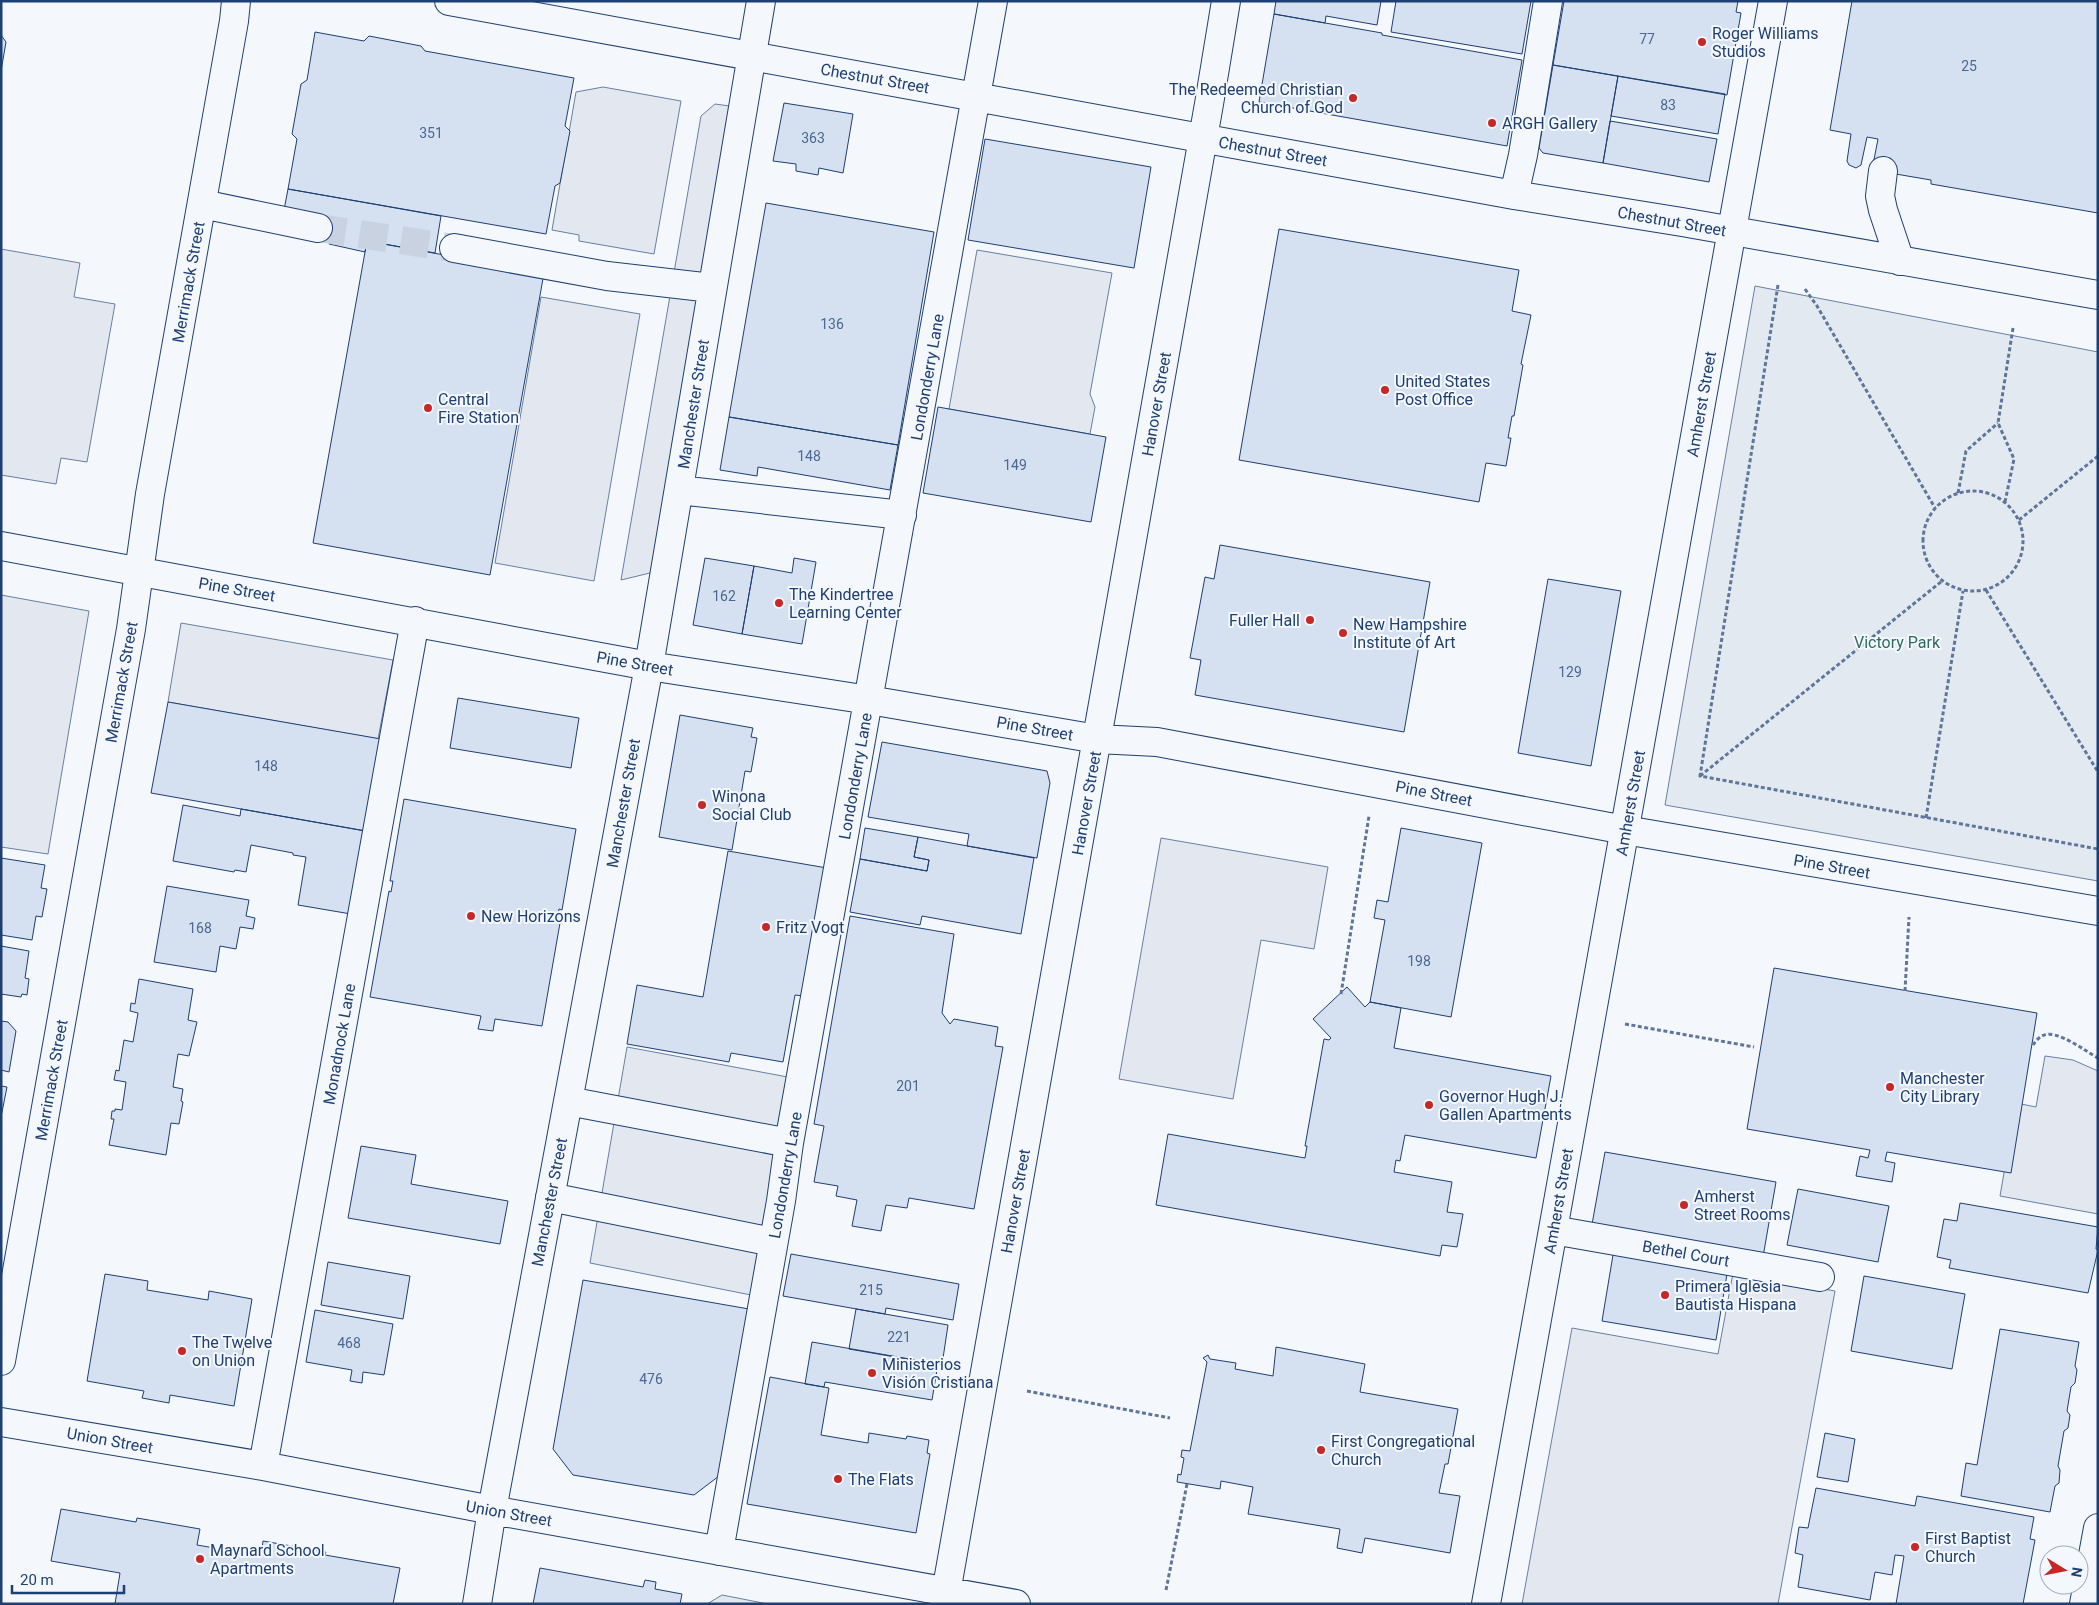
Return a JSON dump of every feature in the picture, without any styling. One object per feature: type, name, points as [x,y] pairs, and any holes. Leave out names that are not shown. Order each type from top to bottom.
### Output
[{"type":"street","name":"Merrimack Street","points":[[1,1361],[131,628],[150,494],[236,1]]},
{"type":"street","name":"Chestnut Street","points":[[449,1],[525,8],[751,55],[1514,195],[2098,295]]},
{"type":"street","name":"Manchester Street","points":[[477,1604],[492,1510],[649,666],[761,1]]},
{"type":"street","name":"Londonderry Lane","points":[[719,1551],[993,1]]},
{"type":"street","name":"Hanover Street","points":[[945,1598],[1226,1]]},
{"type":"street","points":[[1514,195],[1523,155],[1548,1]]},
{"type":"street","name":"Amherst Street","points":[[1486,1604],[1773,1]]},
{"type":"street","points":[[1883,171],[1880,196],[1900,261]]},
{"type":"street","points":[[202,204],[318,228]]},
{"type":"street","points":[[454,248],[607,276],[712,288]]},
{"type":"street","points":[[678,490],[902,515]]},
{"type":"street","name":"Pine Street","points":[[1,546],[649,666],[869,700],[1097,739],[1157,742],[1625,830],[2098,911]]},
{"type":"street","name":"Monadnock Lane","points":[[263,1466],[415,622]]},
{"type":"street","points":[[568,1101],[790,1142]]},
{"type":"street","points":[[550,1197],[773,1242]]},
{"type":"street","name":"Bethel Court","points":[[1553,1230],[1820,1277]]},
{"type":"street","name":"Union Street","points":[[1,1422],[263,1466],[719,1551],[945,1598],[1016,1604]]},
{"type":"street","points":[[2084,1604],[2098,1528]]},
{"type":"path","points":[[1700,776],[1778,285]]},
{"type":"path","points":[[1805,289],[1817,306],[1935,508]]},
{"type":"path","points":[[2005,502],[2014,459],[1998,423],[2013,328]]},
{"type":"path","points":[[1958,493],[1966,451],[1998,423]]},
{"type":"path","points":[[2019,520],[2098,456]]},
{"type":"path","points":[[1975,491],[1991,494],[2005,502],[2019,520],[2023,534],[2023,549],[2019,563],[2011,575],[2000,585],[1986,590],[1963,591],[1942,581],[1931,569],[1925,554],[1923,538],[1927,522],[1935,508],[1946,499],[1958,493],[1975,491]]},
{"type":"path","points":[[1700,776],[1942,581]]},
{"type":"path","points":[[1986,590],[2098,772]]},
{"type":"path","points":[[1926,818],[1963,591]]},
{"type":"path","points":[[1700,776],[2098,849]]},
{"type":"path","points":[[1341,994],[1370,808]]},
{"type":"path","points":[[1905,991],[1909,918]]},
{"type":"path","points":[[1625,1024],[1754,1047]]},
{"type":"path","points":[[2033,1045],[2041,1036],[2048,1034],[2056,1035],[2098,1058]]},
{"type":"path","points":[[1027,1391],[1170,1418]]},
{"type":"path","points":[[1166,1590],[1187,1484]]},
{"type":"green space","name":"Victory Park","points":[[1755,286],[2098,352],[2098,881],[1665,805]]},
{"type":"shaded area","points":[[603,87],[681,101],[654,254],[579,241],[579,235],[552,230],[576,92]]},
{"type":"shaded area","points":[[715,104],[737,107],[654,572],[621,580],[701,116]]},
{"type":"shaded area","points":[[1,249],[80,263],[74,297],[115,304],[87,462],[61,458],[56,484],[1,475]]},
{"type":"shaded area","points":[[977,250],[1112,273],[1090,394],[1095,407],[1090,434],[949,409]]},
{"type":"shaded area","points":[[541,297],[640,314],[594,581],[495,563]]},
{"type":"shaded area","points":[[1,595],[89,611],[48,854],[1,847]]},
{"type":"shaded area","points":[[181,623],[393,660],[378,739],[168,702]]},
{"type":"shaded area","points":[[1161,838],[1328,867],[1314,949],[1261,940],[1233,1099],[1119,1079]]},
{"type":"shaded area","points":[[627,1047],[793,1078],[751,1295],[590,1263]]},
{"type":"shaded area","points":[[2045,1056],[2073,1060],[2098,1071],[2098,1214],[2000,1196],[2016,1103],[2036,1107]]},
{"type":"shaded area","points":[[1733,1273],[1835,1291],[1778,1604],[1522,1604],[1572,1328],[1718,1354]]},
{"type":"shaded area","points":[[722,1595],[768,1604],[707,1604]]},
{"type":"building","points":[[1276,1],[1381,1],[1377,25],[1326,16],[1325,23],[1274,14]]},
{"type":"building","points":[[1396,1],[1531,1],[1522,54],[1391,32]]},
{"type":"building","points":[[1564,1],[1738,1],[1736,12],[1741,13],[1727,95],[1553,65]]},
{"type":"building","points":[[1852,1],[2098,1],[2098,213],[1931,184],[1931,180],[1872,170],[1878,139],[1867,137],[1861,165],[1856,168],[1849,165],[1847,161],[1851,134],[1830,130]]},
{"type":"building","points":[[1274,14],[1522,60],[1507,146],[1259,102]]},
{"type":"building","points":[[315,32],[364,41],[369,36],[421,46],[425,51],[574,78],[565,126],[570,131],[560,183],[555,186],[546,234],[288,189],[297,139],[292,134],[301,84],[307,80]]},
{"type":"building","points":[[1,35],[6,42],[1,71]]},
{"type":"building","points":[[1553,65],[1618,76],[1603,163],[1543,153],[1539,148]]},
{"type":"building","points":[[1618,76],[1725,94],[1718,134],[1611,116]]},
{"type":"building","points":[[784,103],[853,114],[843,173],[819,168],[818,175],[796,171],[796,164],[773,161]]},
{"type":"building","points":[[1610,121],[1717,139],[1709,182],[1603,163]]},
{"type":"building","points":[[985,139],[1151,167],[1134,268],[968,240]]},
{"type":"building","points":[[288,189],[441,216],[435,253],[367,241],[365,252],[329,244],[334,219],[284,210]]},
{"type":"building","points":[[766,203],[934,232],[898,445],[729,417]]},
{"type":"building","name":"United States Post Office","points":[[1279,229],[1519,270],[1512,311],[1531,315],[1521,364],[1523,365],[1514,416],[1512,416],[1508,438],[1511,438],[1506,466],[1486,463],[1479,502],[1239,460]]},
{"type":"building","name":"Central Fire Station","points":[[367,241],[544,273],[490,575],[313,543]]},
{"type":"building","points":[[938,407],[1106,437],[1091,522],[923,493]]},
{"type":"building","points":[[729,417],[898,445],[890,490],[758,467],[757,476],[720,470]]},
{"type":"building","name":"Fuller Hall","points":[[1220,545],[1430,582],[1404,732],[1195,695],[1201,660],[1190,658],[1205,577],[1214,579]]},
{"type":"building","points":[[705,558],[754,566],[742,634],[693,625]]},
{"type":"building","name":"The Kindertree Learning Center","points":[[794,558],[816,562],[802,644],[742,634],[754,566],[792,573]]},
{"type":"building","points":[[1548,579],[1621,591],[1591,766],[1518,753]]},
{"type":"building","points":[[458,698],[579,718],[571,768],[450,748]]},
{"type":"building","points":[[168,702],[381,739],[365,831],[151,793]]},
{"type":"building","name":"Winona Social Club","points":[[680,715],[753,728],[751,737],[757,738],[751,772],[745,771],[732,850],[659,837]]},
{"type":"building","points":[[882,742],[1047,771],[1050,783],[1037,858],[967,846],[969,834],[868,817]]},
{"type":"building","name":"New Horizons","points":[[404,799],[576,829],[562,910],[559,909],[557,923],[560,923],[542,1026],[495,1019],[493,1031],[478,1029],[481,1016],[370,997],[389,891],[391,892],[393,881],[390,881]]},
{"type":"building","points":[[183,805],[240,816],[241,809],[366,831],[351,914],[298,905],[306,857],[293,855],[293,853],[251,845],[246,872],[235,870],[234,872],[173,861]]},
{"type":"building","points":[[865,828],[918,837],[914,857],[929,860],[927,871],[860,859]]},
{"type":"building","points":[[1401,828],[1482,843],[1451,1017],[1370,1002],[1385,920],[1374,918],[1377,900],[1388,902]]},
{"type":"building","points":[[918,837],[1034,858],[1021,934],[922,916],[920,925],[850,912],[860,859],[927,871],[929,860],[914,857]]},
{"type":"building","name":"Fritz Vogt","points":[[728,851],[827,868],[804,996],[795,995],[783,1062],[731,1053],[729,1062],[627,1044],[637,985],[703,997]]},
{"type":"building","points":[[1,858],[45,865],[41,888],[47,889],[42,917],[36,916],[32,940],[1,935]]},
{"type":"building","points":[[167,886],[249,900],[246,916],[255,918],[253,929],[240,927],[236,949],[220,946],[216,972],[154,962]]},
{"type":"building","points":[[850,916],[954,934],[942,1013],[950,1024],[954,1019],[998,1027],[995,1046],[1003,1047],[974,1209],[909,1198],[907,1208],[886,1205],[881,1231],[852,1226],[857,1200],[836,1196],[838,1186],[814,1182],[824,1126],[814,1124]]},
{"type":"building","points":[[1,946],[29,951],[25,978],[29,979],[27,995],[22,994],[21,997],[1,994]]},
{"type":"building","name":"Manchester City Library","points":[[1774,968],[2037,1013],[2011,1173],[1887,1152],[1885,1161],[1895,1163],[1892,1182],[1856,1176],[1860,1156],[1868,1158],[1870,1150],[1747,1129]]},
{"type":"building","points":[[139,979],[193,989],[188,1020],[197,1022],[189,1056],[178,1054],[173,1087],[183,1089],[181,1101],[183,1102],[179,1124],[171,1123],[166,1155],[109,1145],[114,1119],[111,1119],[112,1111],[115,1111],[115,1109],[122,1110],[126,1082],[114,1080],[116,1070],[119,1071],[124,1040],[133,1042],[138,1013],[130,1011],[131,1003],[135,1004]]},
{"type":"building","name":"Governor Hugh J. Gallen Apartments","points":[[1347,987],[1365,1007],[1370,1002],[1401,1008],[1394,1048],[1551,1076],[1536,1158],[1405,1135],[1400,1161],[1396,1160],[1394,1172],[1452,1182],[1447,1212],[1463,1214],[1457,1247],[1442,1245],[1440,1256],[1156,1205],[1168,1134],[1305,1158],[1307,1146],[1305,1146],[1324,1039],[1329,1040],[1331,1038],[1313,1019]]},
{"type":"building","points":[[1,1021],[8,1022],[16,1031],[9,1072],[1,1070]]},
{"type":"building","points":[[1,1086],[7,1087],[1,1117]]},
{"type":"building","points":[[361,1146],[416,1155],[411,1184],[508,1201],[500,1244],[348,1218]]},
{"type":"building","name":"Amherst Street Rooms","points":[[1605,1152],[1776,1182],[1763,1257],[1591,1230]]},
{"type":"building","points":[[1798,1189],[1889,1206],[1878,1262],[1787,1245]]},
{"type":"building","points":[[1960,1203],[2098,1227],[2096,1249],[2098,1250],[2088,1293],[1949,1268],[1951,1260],[1937,1257],[1944,1219],[1957,1221]]},
{"type":"building","name":"Primera Iglesia Bautista Hispana","points":[[1614,1249],[1728,1268],[1716,1340],[1602,1321]]},
{"type":"building","points":[[791,1254],[959,1284],[953,1320],[886,1308],[885,1314],[783,1296]]},
{"type":"building","points":[[328,1262],[410,1276],[403,1319],[321,1305]]},
{"type":"building","points":[[105,1274],[148,1281],[147,1290],[208,1300],[209,1291],[252,1299],[234,1406],[170,1395],[169,1403],[142,1398],[144,1391],[87,1381]]},
{"type":"building","points":[[1864,1276],[1965,1294],[1952,1369],[1851,1351]]},
{"type":"building","points":[[583,1280],[749,1309],[719,1476],[694,1495],[573,1475],[553,1449]]},
{"type":"building","points":[[856,1309],[948,1325],[942,1365],[849,1349]]},
{"type":"building","points":[[315,1310],[393,1324],[384,1375],[363,1372],[362,1383],[350,1381],[352,1370],[306,1362]]},
{"type":"building","points":[[2000,1329],[2079,1342],[2075,1366],[2077,1370],[2075,1383],[2071,1387],[2067,1411],[2070,1415],[2068,1428],[2064,1431],[2058,1466],[2060,1470],[2059,1483],[2055,1486],[2050,1512],[1961,1496],[1966,1463],[1977,1465]]},
{"type":"building","name":"Ministerios Visión Cristiana","points":[[812,1342],[938,1364],[932,1400],[825,1382],[824,1387],[805,1384]]},
{"type":"building","name":"First Congregational Church","points":[[1276,1347],[1365,1364],[1360,1392],[1458,1409],[1448,1464],[1445,1464],[1439,1493],[1460,1496],[1450,1553],[1365,1538],[1362,1553],[1337,1548],[1340,1529],[1248,1514],[1253,1487],[1221,1481],[1220,1489],[1177,1482],[1178,1474],[1181,1475],[1184,1458],[1181,1457],[1182,1450],[1190,1451],[1207,1362],[1203,1358],[1208,1355],[1210,1359],[1236,1363],[1235,1369],[1273,1376]]},
{"type":"building","name":"The Flats","points":[[770,1377],[829,1388],[821,1435],[868,1443],[869,1433],[906,1439],[907,1436],[929,1440],[927,1453],[930,1454],[916,1533],[747,1504]]},
{"type":"building","points":[[1825,1433],[1855,1439],[1848,1482],[1817,1477]]},
{"type":"building","name":"First Baptist Church","points":[[1816,1488],[1915,1506],[1917,1496],[2034,1517],[2030,1539],[2035,1540],[2023,1604],[1896,1604],[1904,1556],[1895,1555],[1892,1575],[1875,1572],[1870,1600],[1798,1587],[1803,1555],[1795,1553],[1799,1527],[1808,1528]]},
{"type":"building","name":"Maynard School Apartments","points":[[61,1509],[136,1522],[137,1518],[200,1529],[197,1545],[261,1556],[263,1541],[326,1552],[325,1555],[400,1568],[393,1604],[115,1604],[120,1573],[51,1561]]},
{"type":"building","points":[[540,1568],[643,1587],[645,1580],[656,1582],[655,1589],[682,1594],[680,1604],[533,1604]]},
{"type":"tunnel","points":[[318,228],[454,248]]},
{"type":"place","name":"Roger Williams Studios","points":[[1702,42]]},
{"type":"place","name":"The Redeemed Christian Church of God","points":[[1353,98]]},
{"type":"place","name":"ARGH Gallery","points":[[1492,123]]},
{"type":"place","name":"United States Post Office","points":[[1385,390]]},
{"type":"place","name":"Central Fire Station","points":[[428,408]]},
{"type":"place","name":"The Kindertree Learning Center","points":[[779,603]]},
{"type":"place","name":"Fuller Hall","points":[[1310,620]]},
{"type":"place","name":"New Hampshire Institute of Art","points":[[1343,633]]},
{"type":"place","name":"Winona Social Club","points":[[702,805]]},
{"type":"place","name":"New Horizons","points":[[471,916]]},
{"type":"place","name":"Fritz Vogt","points":[[766,927]]},
{"type":"place","name":"Manchester City Library","points":[[1890,1087]]},
{"type":"place","name":"Governor Hugh J. Gallen Apartments","points":[[1429,1105]]},
{"type":"place","name":"Amherst Street Rooms","points":[[1684,1205]]},
{"type":"place","name":"Primera Iglesia Bautista Hispana","points":[[1665,1295]]},
{"type":"place","name":"The Twelve on Union","points":[[182,1351]]},
{"type":"place","name":"Ministerios Visión Cristiana","points":[[872,1373]]},
{"type":"place","name":"First Congregational Church","points":[[1321,1450]]},
{"type":"place","name":"The Flats","points":[[838,1479]]},
{"type":"place","name":"First Baptist Church","points":[[1915,1547]]},
{"type":"place","name":"Maynard School Apartments","points":[[200,1559]]}]
